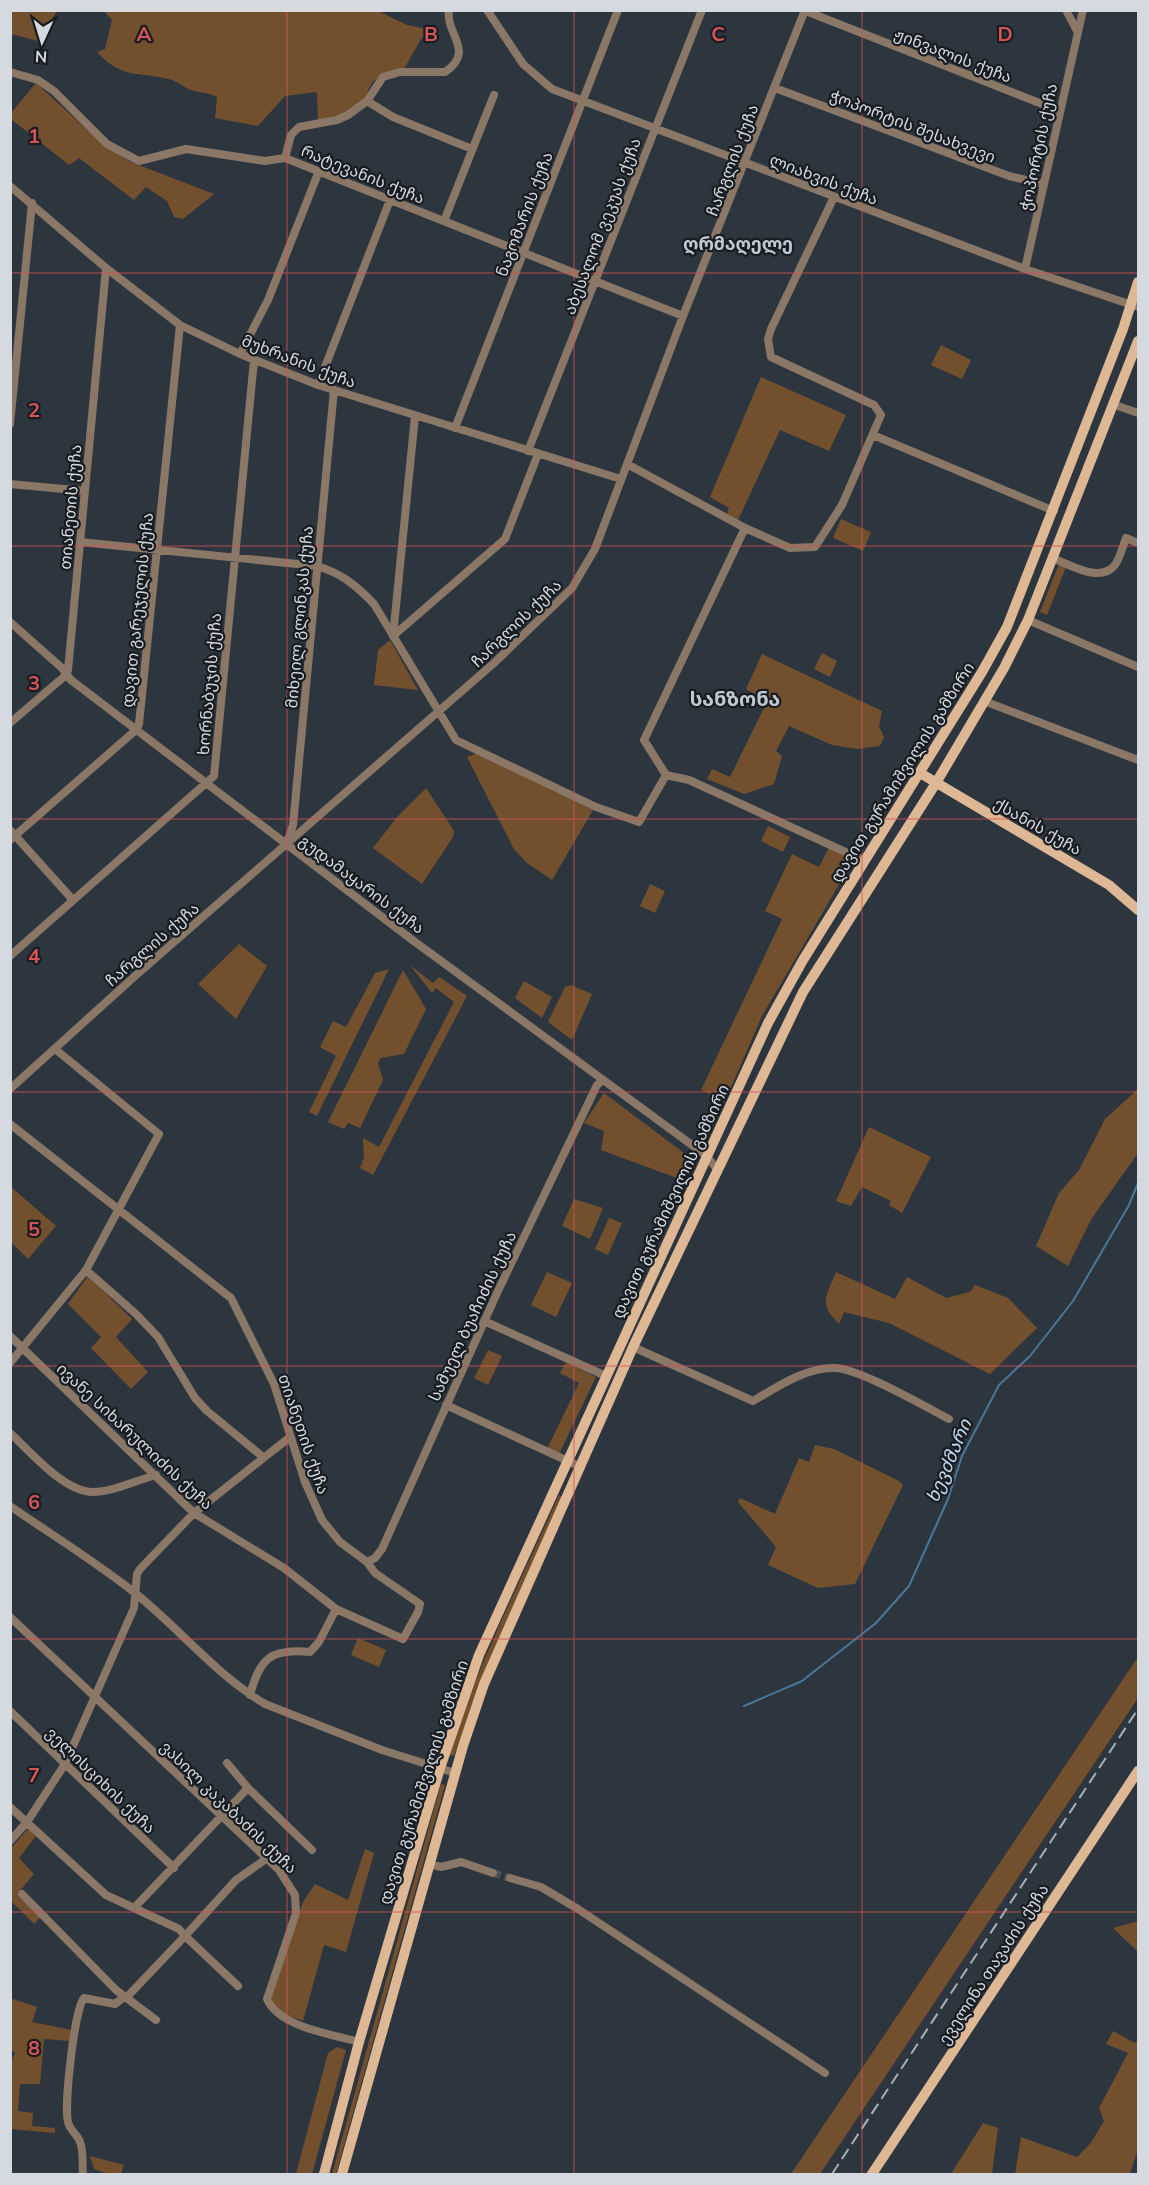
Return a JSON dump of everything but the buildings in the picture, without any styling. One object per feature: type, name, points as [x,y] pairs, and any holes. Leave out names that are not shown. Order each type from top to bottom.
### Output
[{"type":"main road","name":"დავით გურამიშვილის გამზირი","points":[[324,2175],[359,2042],[440,1768],[479,1655],[706,1156],[782,998],[1008,624],[1135,306],[1138,282]]},
{"type":"main road","name":"დავით გურამიშვილის გამზირი","points":[[342,2175],[455,1773],[484,1684],[633,1347],[808,983],[936,783],[1026,625],[1138,341]]},
{"type":"main road","points":[[1018,602],[1023,610],[1032,609]]},
{"type":"main road","points":[[1008,624],[1026,625]]},
{"type":"main road","name":"ქსანის ქუჩა","points":[[920,773],[1109,885],[1138,910]]},
{"type":"main road","name":"ეველინა თავაძის ქუჩა","points":[[872,2175],[1138,1771]]},
{"type":"street","points":[[285,158],[291,135],[299,127],[337,120],[366,101],[383,77],[400,72],[445,72],[450,69],[456,60],[460,46],[448,18],[449,10]]},
{"type":"street","name":"ლიახვის ქუჩა","points":[[487,10],[523,64],[552,88],[1025,269],[1135,306]]},
{"type":"street","name":"ნაგომარის ქუჩა","points":[[455,428],[618,10]]},
{"type":"street","name":"აბესალომ ვეკუას ქუჩა","points":[[528,451],[702,10]]},
{"type":"street","points":[[1066,10],[1077,31]]},
{"type":"street","name":"ჭოპორტის ქუჩა","points":[[1025,269],[1083,10]]},
{"type":"street","name":"ჩარგლის ქუჩა","points":[[10,1089],[502,656],[572,588],[595,549],[683,316],[746,164],[804,11]]},
{"type":"street","name":"ჟინვალის ქუჩა","points":[[804,11],[1059,111]]},
{"type":"street","name":"რატევანის ქუჩა","points":[[10,72],[38,80],[54,91],[107,144],[139,161],[169,151],[186,149],[265,161],[285,158],[683,316]]},
{"type":"street","name":"ჭოპორტის შესახვევი","points":[[775,88],[1009,176],[1043,184]]},
{"type":"street","points":[[444,221],[494,95]]},
{"type":"street","points":[[366,101],[393,117],[472,149]]},
{"type":"street","points":[[240,354],[267,300],[319,171]]},
{"type":"street","name":"მუხრანის ქუჩა","points":[[10,186],[106,268],[180,325],[240,354],[318,385],[621,479]]},
{"type":"street","points":[[627,464],[745,528],[790,548],[815,548],[842,505],[881,415],[874,405],[771,357],[768,339],[771,330],[834,197]]},
{"type":"street","points":[[318,385],[390,200]]},
{"type":"street","points":[[10,424],[32,204]]},
{"type":"street","name":"თიანეთის ქუჩა","points":[[66,675],[106,268]]},
{"type":"street","name":"დავით გარეჯელის ქუჩა","points":[[12,835],[137,729],[180,325]]},
{"type":"street","name":"ხორნაბუჯის ქუჩა","points":[[208,782],[214,776],[254,360]]},
{"type":"street","name":"მიხეილ გლინკას ქუჩა","points":[[286,844],[293,825],[334,390]]},
{"type":"street","points":[[1112,405],[1138,413]]},
{"type":"street","points":[[393,636],[415,416]]},
{"type":"street","points":[[873,435],[1054,511]]},
{"type":"street","points":[[393,636],[506,539],[538,454]]},
{"type":"street","points":[[10,484],[85,491]]},
{"type":"street","points":[[745,528],[644,740],[666,775],[696,783],[865,861]]},
{"type":"street","points":[[1052,558],[1094,574],[1107,571],[1114,565],[1126,538],[1138,543]]},
{"type":"street","points":[[80,542],[317,566],[333,571],[356,585],[374,604],[456,740],[596,807],[639,822],[666,775]]},
{"type":"street","name":"გუდამაყარის ქუჩა","points":[[10,622],[66,675],[286,844],[706,1156]]},
{"type":"street","points":[[1026,625],[1138,667]]},
{"type":"street","points":[[10,723],[66,675]]},
{"type":"street","points":[[984,701],[1138,760]]},
{"type":"street","points":[[10,956],[208,782]]},
{"type":"street","points":[[12,835],[73,900]]},
{"type":"street","points":[[10,1363],[24,1349],[86,1270],[159,1134],[55,1049]]},
{"type":"street","name":"სამუელ ბუაჩიძის ქუჩა","points":[[367,1562],[375,1558],[382,1549],[554,1171],[597,1085],[603,1080]]},
{"type":"street","name":"თიანეთის ქუჩა","points":[[10,1124],[231,1298],[274,1384],[290,1437],[322,1520],[340,1542],[367,1562],[375,1573],[420,1604]]},
{"type":"street","points":[[706,1156],[723,1160]]},
{"type":"street","points":[[706,1156],[718,1171]]},
{"type":"street","points":[[86,1270],[128,1306],[158,1337],[195,1398],[207,1411],[263,1457]]},
{"type":"street","points":[[484,1322],[606,1376]]},
{"type":"street","name":"ივანე სიხარულიძის ქუჩა","points":[[10,1336],[194,1514],[284,1568],[336,1608],[403,1639],[420,1604]]},
{"type":"street","points":[[633,1347],[753,1401],[806,1373],[835,1368],[875,1382],[949,1419]]},
{"type":"street","points":[[446,1405],[581,1467]]},
{"type":"street","points":[[10,1433],[68,1485],[82,1490],[95,1492],[156,1475]]},
{"type":"street","points":[[10,1841],[27,1822],[65,1764],[134,1608],[137,1574],[140,1569],[194,1514],[290,1437]]},
{"type":"street","points":[[10,1506],[136,1594],[190,1646],[250,1695],[265,1704],[382,1750],[455,1773]]},
{"type":"street","points":[[250,1695],[257,1672],[266,1660],[272,1654],[282,1652],[310,1652],[320,1642],[336,1608]]},
{"type":"street","name":"ვასილ კაკაბაძის ქუჩა","points":[[10,1617],[222,1816],[292,1888],[297,1907],[267,1999],[271,2008],[286,2020],[359,2042]]},
{"type":"street","name":"ველისციხის ქუჩა","points":[[10,1712],[174,1868]]},
{"type":"street","points":[[227,1763],[248,1788],[312,1850]]},
{"type":"street","points":[[135,1907],[248,1788]]},
{"type":"street","points":[[10,1807],[106,1895],[179,1929],[238,1986]]},
{"type":"street","points":[[83,2175],[82,2145],[72,2132],[68,2115],[77,2018],[84,1998],[115,2004],[125,1997],[236,1880],[266,1859]]},
{"type":"street","points":[[429,1864],[441,1868],[461,1862],[493,1873]]},
{"type":"street","points":[[510,1878],[541,1887],[578,1909],[825,2073]]},
{"type":"street","points":[[22,1894],[125,1997],[156,2020]]},
{"type":"shaded area","points":[[11,10],[57,11],[38,41],[11,34]]},
{"type":"shaded area","points":[[104,11],[378,11],[407,25],[431,30],[421,39],[404,69],[376,79],[363,101],[347,113],[318,121],[317,92],[285,96],[258,126],[215,118],[217,97],[214,95],[191,90],[169,79],[123,71],[106,61],[97,52],[105,49],[112,20]]},
{"type":"shaded area","points":[[36,83],[105,146],[131,162],[214,194],[183,219],[174,217],[167,201],[146,187],[134,200],[79,158],[69,165],[11,119],[11,113]]},
{"type":"shaded area","points":[[941,345],[971,360],[962,379],[931,365]]},
{"type":"shaded area","points":[[761,377],[846,415],[829,451],[780,430],[738,520],[727,515],[729,508],[710,497]]},
{"type":"shaded area","points":[[841,519],[871,532],[863,551],[833,538]]},
{"type":"shaded area","points":[[1059,564],[1066,567],[1047,615],[1040,612]]},
{"type":"shaded area","points":[[390,640],[418,690],[374,685],[378,650]]},
{"type":"shaded area","points":[[822,653],[837,661],[830,677],[814,669]]},
{"type":"shaded area","points":[[762,654],[882,711],[879,726],[884,737],[880,746],[857,749],[832,745],[789,726],[776,751],[782,756],[774,784],[744,794],[707,779],[712,769],[730,777],[767,702],[746,689]]},
{"type":"shaded area","points":[[477,753],[593,810],[552,880],[527,863],[514,849],[467,757]]},
{"type":"shaded area","points":[[426,788],[454,831],[453,837],[422,884],[373,848],[397,817]]},
{"type":"shaded area","points":[[768,826],[790,837],[783,852],[761,841]]},
{"type":"shaded area","points":[[829,848],[854,859],[762,1016],[725,1101],[701,1090],[782,919],[765,911],[792,854],[819,867]]},
{"type":"shaded area","points":[[650,884],[665,891],[655,913],[640,906]]},
{"type":"shaded area","points":[[239,944],[267,966],[236,1019],[198,984]]},
{"type":"shaded area","points":[[410,965],[433,983],[439,977],[467,996],[373,1175],[360,1168],[364,1157],[363,1138],[379,1147],[454,1002],[436,988],[432,993]]},
{"type":"shaded area","points":[[389,969],[317,1116],[309,1112],[336,1056],[320,1047],[333,1021],[346,1027],[375,973]]},
{"type":"shaded area","points":[[403,970],[426,1009],[404,1054],[381,1058],[378,1063],[383,1080],[360,1128],[348,1123],[344,1129],[328,1122]]},
{"type":"shaded area","points":[[524,981],[552,997],[542,1018],[515,998]]},
{"type":"shaded area","points":[[571,985],[592,994],[572,1040],[548,1022],[565,987]]},
{"type":"shaded area","points":[[1138,1089],[1138,1153],[1092,1218],[1068,1266],[1036,1246],[1059,1193],[1079,1170],[1105,1119]]},
{"type":"shaded area","points":[[604,1093],[684,1153],[692,1155],[682,1180],[601,1150],[604,1131],[584,1123]]},
{"type":"shaded area","points":[[869,1127],[931,1157],[902,1213],[889,1205],[891,1201],[862,1187],[851,1206],[836,1201]]},
{"type":"shaded area","points":[[11,1187],[56,1226],[28,1259],[11,1242]]},
{"type":"shaded area","points":[[574,1199],[603,1208],[590,1239],[562,1226]]},
{"type":"shaded area","points":[[609,1218],[622,1223],[608,1255],[595,1249]]},
{"type":"shaded area","points":[[547,1272],[572,1283],[556,1317],[531,1305]]},
{"type":"shaded area","points":[[836,1272],[895,1299],[907,1277],[946,1298],[970,1292],[975,1285],[1008,1298],[1037,1328],[990,1374],[889,1323],[844,1312],[839,1324],[832,1317],[826,1305],[827,1294]]},
{"type":"shaded area","points":[[88,1276],[132,1319],[116,1337],[148,1372],[131,1389],[91,1348],[101,1337],[68,1304]]},
{"type":"shaded area","points":[[488,1350],[502,1356],[488,1385],[474,1378]]},
{"type":"shaded area","points":[[566,1362],[596,1377],[559,1454],[547,1449],[579,1383],[560,1373]]},
{"type":"shaded area","points":[[815,1445],[834,1449],[903,1485],[855,1584],[818,1588],[768,1565],[776,1547],[738,1502],[740,1498],[775,1514],[799,1458],[809,1462]]},
{"type":"shaded area","points":[[559,1495],[564,1498],[484,1675],[454,1756],[449,1755],[486,1656]]},
{"type":"shaded area","points":[[358,1638],[386,1650],[379,1667],[351,1655]]},
{"type":"shaded area","points":[[1138,1657],[1138,1698],[820,2174],[791,2174]]},
{"type":"shaded area","points":[[441,1784],[445,1785],[336,2174],[332,2174]]},
{"type":"shaded area","points":[[28,1829],[36,1836],[19,1858],[34,1874],[18,1893],[41,1917],[34,1924],[11,1901],[11,1848]]},
{"type":"shaded area","points":[[365,1849],[374,1853],[346,1952],[324,1945],[303,2021],[286,2015],[272,2003],[271,1994],[303,1902],[315,1884],[348,1900]]},
{"type":"shaded area","points":[[1138,1921],[1138,1952],[1113,1928]]},
{"type":"shaded area","points":[[10,1998],[37,2007],[32,2022],[72,2030],[70,2041],[44,2039],[40,2084],[20,2084],[18,2111],[33,2113],[32,2126],[55,2128],[55,2133],[11,2129],[11,2062],[15,2053],[11,2049]]},
{"type":"shaded area","points":[[1113,2031],[1135,2043],[1138,2040],[1138,2149],[1130,2174],[1015,2174],[1021,2137],[1077,2157],[1090,2144],[1104,2121],[1099,2108],[1128,2053],[1106,2044]]},
{"type":"shaded area","points":[[337,2047],[346,2050],[312,2174],[296,2174],[328,2053]]},
{"type":"shaded area","points":[[983,2123],[998,2128],[992,2174],[951,2174]]},
{"type":"shaded area","points":[[90,2156],[124,2165],[121,2174],[108,2174],[94,2169]]},
{"type":"waterway","name":"ხევძმარი","points":[[744,1706],[802,1681],[876,1623],[909,1586],[948,1499],[962,1456],[999,1385],[1030,1356],[1073,1301],[1129,1205],[1138,1183]]},
{"type":"tunnel","points":[[493,1873],[510,1878]]},
{"type":"railway","points":[[832,2174],[1138,1709]]},
{"type":"district","name":"ღრმაღელე","points":[[738,244]]},
{"type":"district","name":"სანზონა","points":[[735,699]]}]
